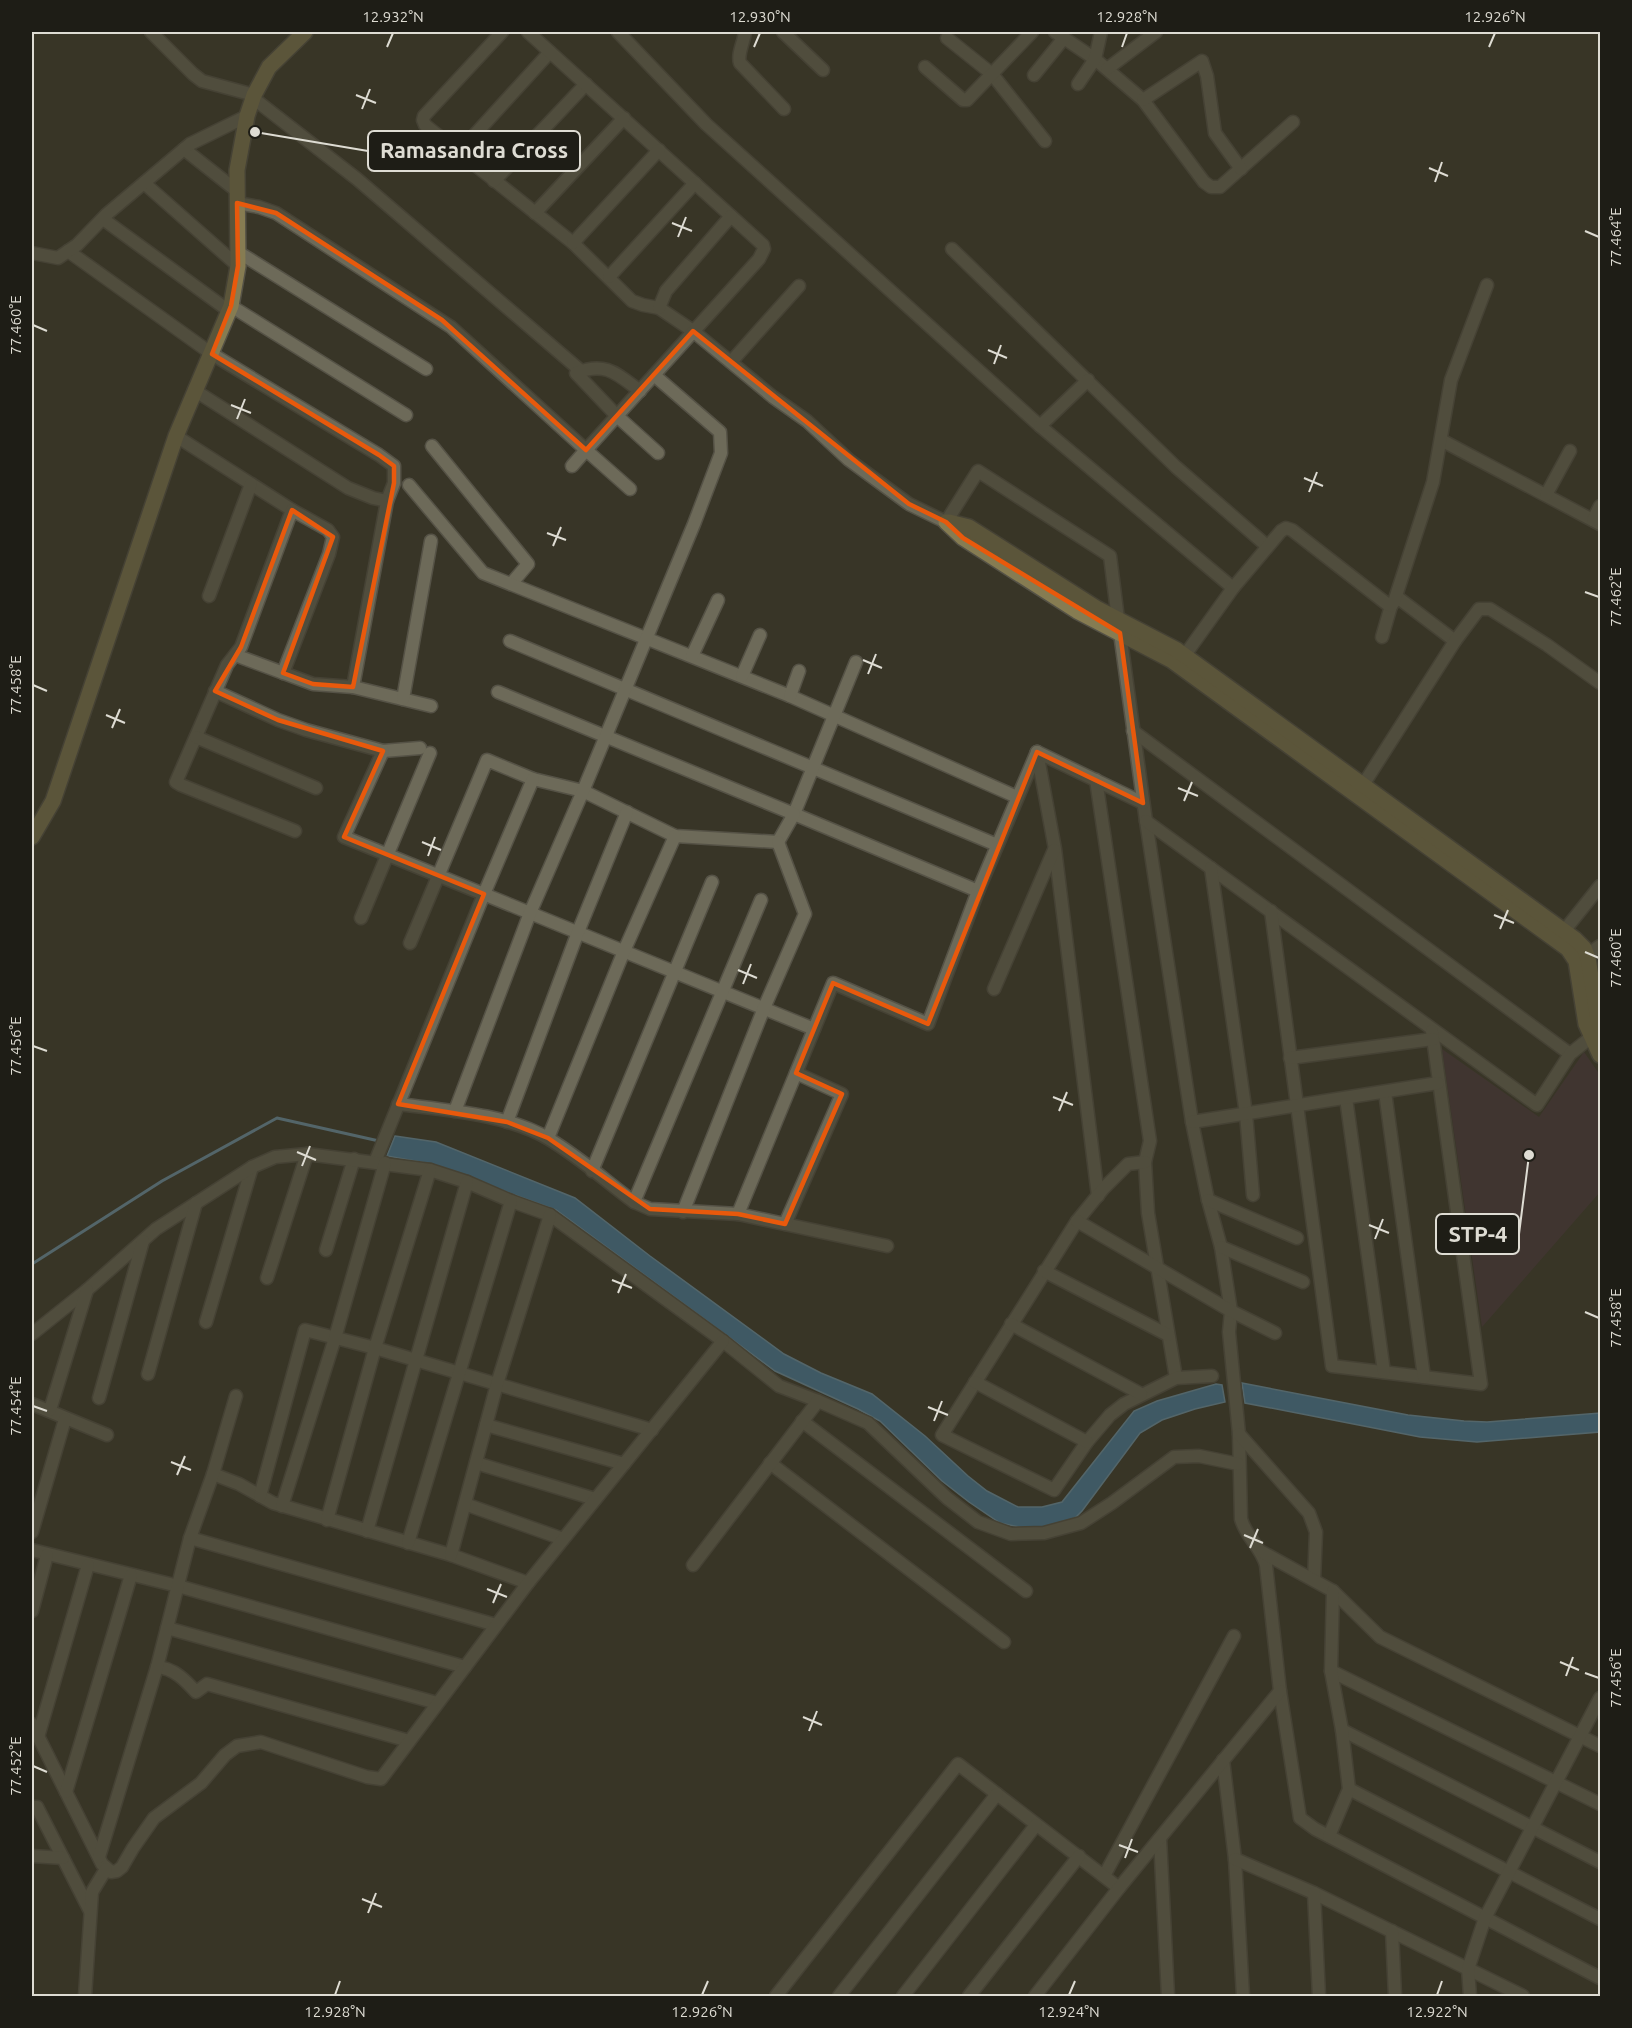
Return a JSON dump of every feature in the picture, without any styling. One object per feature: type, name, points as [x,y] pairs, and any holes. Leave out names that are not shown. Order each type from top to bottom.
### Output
[{"type":"street","points":[[151,32],[202,81],[253,96],[357,179],[581,371]]},
{"type":"street","points":[[32,837],[53,801],[176,436],[230,309],[238,259],[237,170],[253,96],[269,67],[305,32]]},
{"type":"street","points":[[502,32],[423,118],[425,125],[573,243],[632,301],[659,308],[693,331],[772,397],[807,421],[849,460],[909,504],[946,522],[969,528],[1084,600],[1559,936],[1580,943],[1587,955],[1600,1026]]},
{"type":"street","points":[[528,32],[763,245],[763,252],[572,466]]},
{"type":"street","points":[[618,32],[706,124],[1040,426],[1233,588]]},
{"type":"street","points":[[745,32],[738,56],[740,63],[784,108]]},
{"type":"street","points":[[783,32],[823,70]]},
{"type":"street","points":[[925,67],[964,101],[1032,32]]},
{"type":"street","points":[[1078,84],[1095,59],[1101,32]]},
{"type":"street","points":[[1107,69],[1156,32]]},
{"type":"street","points":[[1034,75],[1059,35],[1095,59],[1143,100],[1204,182],[1211,187],[1220,187],[1293,122]]},
{"type":"street","points":[[947,38],[992,74],[1045,141]]},
{"type":"street","points":[[459,152],[550,52]]},
{"type":"street","points":[[1143,100],[1202,61],[1207,76],[1215,134],[1241,169]]},
{"type":"street","points":[[494,181],[586,84]]},
{"type":"street","points":[[32,253],[58,258],[77,245],[103,219],[190,144],[247,116]]},
{"type":"street","points":[[535,213],[624,118]]},
{"type":"street","points":[[184,149],[237,197],[276,213],[442,320],[630,489]]},
{"type":"street","points":[[573,243],[659,150]]},
{"type":"street","points":[[144,183],[238,259],[426,369]]},
{"type":"street","points":[[609,277],[695,183]]},
{"type":"street","points":[[659,308],[666,291],[732,216]]},
{"type":"street","points":[[103,219],[230,309],[406,415]]},
{"type":"street","points":[[952,249],[1176,467],[1267,546]]},
{"type":"street","points":[[68,251],[212,354],[394,466],[394,483],[387,501],[353,687]]},
{"type":"street","points":[[1382,637],[1428,501],[1451,380],[1487,285]]},
{"type":"street","points":[[731,362],[799,286]]},
{"type":"street","points":[[640,391],[608,369],[587,369],[576,373],[617,416],[658,453]]},
{"type":"street","points":[[455,1111],[530,913],[647,638],[721,453],[720,432],[654,375]]},
{"type":"street","points":[[1040,426],[1088,380]]},
{"type":"street","points":[[194,390],[348,488],[387,501]]},
{"type":"street","points":[[176,436],[292,510],[328,530],[333,537],[329,554],[282,673]]},
{"type":"street","points":[[1441,440],[1597,522],[1600,506]]},
{"type":"street","points":[[432,446],[528,564],[511,584]]},
{"type":"street","points":[[1546,495],[1570,451]]},
{"type":"street","points":[[946,522],[978,471],[1110,556],[1143,803],[1192,1122],[1208,1200],[1221,1247],[1231,1311],[1229,1332],[1239,1434],[1238,1464],[1241,1519],[1244,1531],[1262,1552],[1333,1591],[1380,1637],[1600,1746]]},
{"type":"street","points":[[209,596],[251,484]]},
{"type":"street","points":[[409,485],[483,573],[790,696],[1017,797]]},
{"type":"street","points":[[292,510],[241,647],[227,665],[178,776],[177,784],[295,831]]},
{"type":"street","points":[[1185,655],[1233,588],[1267,546],[1286,528],[1292,530],[1387,604],[1394,601]]},
{"type":"street","points":[[403,699],[431,541]]},
{"type":"street","points":[[692,656],[718,600]]},
{"type":"street","points":[[1394,601],[1455,641]]},
{"type":"street","points":[[1363,785],[1455,641],[1479,609],[1490,609],[1547,645],[1600,683]]},
{"type":"street","points":[[1119,626],[1161,641],[1185,655],[1363,785],[1559,936],[1575,958],[1586,1024],[1600,1055]]},
{"type":"street","points":[[742,676],[760,635]]},
{"type":"street","points":[[510,641],[997,845]]},
{"type":"street","points":[[235,655],[313,684],[353,687],[431,706]]},
{"type":"street","points":[[778,842],[794,814],[856,662]]},
{"type":"street","points":[[790,696],[800,671]]},
{"type":"street","points":[[215,691],[278,720],[306,730],[383,751],[425,751],[388,855],[361,918]]},
{"type":"street","points":[[498,692],[978,891]]},
{"type":"street","points":[[1133,731],[1570,1054]]},
{"type":"street","points":[[196,737],[316,788]]},
{"type":"street","points":[[383,751],[344,837],[814,1029]]},
{"type":"street","points":[[1037,752],[1143,803]]},
{"type":"street","points":[[738,1214],[833,983],[928,1024],[978,891],[1037,752]]},
{"type":"street","points":[[1037,752],[1054,849],[1098,1196]]},
{"type":"street","points":[[410,943],[487,760],[533,779],[583,791],[675,836],[778,842]]},
{"type":"street","points":[[282,1506],[335,1338],[392,1121],[533,779]]},
{"type":"street","points":[[1096,780],[1150,1141],[1145,1162],[1148,1213],[1176,1378]]},
{"type":"street","points":[[507,1122],[578,932],[627,812]]},
{"type":"street","points":[[1146,821],[1271,911],[1432,1035],[1537,1105],[1570,1054],[1590,1038]]},
{"type":"street","points":[[548,1138],[624,951],[675,836]]},
{"type":"street","points":[[683,1212],[764,1008],[805,914],[778,842]]},
{"type":"street","points":[[994,989],[1054,849]]},
{"type":"street","points":[[1211,868],[1246,1114],[1253,1195]]},
{"type":"street","points":[[592,1171],[712,882]]},
{"type":"street","points":[[1559,936],[1600,886]]},
{"type":"street","points":[[634,1202],[760,900]]},
{"type":"street","points":[[1271,911],[1332,1366],[1481,1384],[1432,1035]]},
{"type":"street","points":[[1587,955],[1600,946]]},
{"type":"street","points":[[1290,1058],[1432,1035]]},
{"type":"street","points":[[785,1224],[842,1094],[796,1073]]},
{"type":"street","points":[[1192,1122],[1438,1083]]},
{"type":"street","points":[[1385,1092],[1424,1377]]},
{"type":"street","points":[[1346,1098],[1384,1372]]},
{"type":"street","points":[[398,1104],[455,1111],[507,1122],[548,1138],[634,1202],[650,1209],[738,1214],[887,1246]]},
{"type":"street","points":[[267,1278],[307,1154]]},
{"type":"street","points":[[32,1334],[87,1290],[156,1229],[252,1167],[275,1157],[307,1154],[354,1159],[430,1170],[550,1215],[723,1341],[779,1386],[868,1423],[947,1498],[978,1522],[1011,1534],[1044,1533],[1081,1523],[1112,1503],[1174,1456],[1199,1456],[1238,1464]]},
{"type":"street","points":[[326,1251],[354,1159]]},
{"type":"street","points":[[1145,1162],[1128,1164],[1077,1221],[942,1435],[1054,1490],[1087,1442],[1110,1415],[1124,1404],[1176,1378],[1212,1376]]},
{"type":"street","points":[[206,1322],[252,1167]]},
{"type":"street","points":[[327,1520],[375,1348],[430,1170]]},
{"type":"street","points":[[367,1531],[467,1182]]},
{"type":"street","points":[[1208,1200],[1297,1238]]},
{"type":"street","points":[[408,1543],[510,1201]]},
{"type":"street","points":[[148,1374],[196,1203]]},
{"type":"street","points":[[451,1556],[497,1384],[550,1215]]},
{"type":"street","points":[[1077,1221],[1231,1311],[1275,1333]]},
{"type":"street","points":[[99,1398],[143,1241]]},
{"type":"street","points":[[1221,1247],[1303,1281]]},
{"type":"street","points":[[1044,1271],[1168,1335]]},
{"type":"street","points":[[50,1410],[87,1290]]},
{"type":"street","points":[[1011,1324],[1141,1394]]},
{"type":"street","points":[[260,1496],[305,1330],[375,1348],[652,1430]]},
{"type":"street","points":[[32,1724],[99,1857],[106,1869],[111,1872],[122,1867],[154,1818],[201,1783],[225,1755],[237,1746],[261,1742],[367,1777],[381,1779],[528,1583],[723,1341]]},
{"type":"street","points":[[975,1382],[1087,1442]]},
{"type":"street","points":[[99,1857],[157,1667],[190,1538],[213,1474],[236,1396]]},
{"type":"street","points":[[693,1565],[818,1401]]},
{"type":"street","points":[[32,1404],[107,1435]]},
{"type":"street","points":[[32,1532],[65,1419]]},
{"type":"street","points":[[802,1421],[1026,1591]]},
{"type":"street","points":[[486,1425],[624,1464]]},
{"type":"street","points":[[1239,1434],[1309,1513],[1316,1532],[1314,1580]]},
{"type":"street","points":[[476,1463],[596,1499]]},
{"type":"street","points":[[770,1463],[1004,1642]]},
{"type":"street","points":[[213,1474],[282,1506],[451,1556],[528,1583]]},
{"type":"street","points":[[465,1504],[563,1539]]},
{"type":"street","points":[[190,1538],[496,1625]]},
{"type":"street","points":[[32,1550],[178,1587],[465,1667]]},
{"type":"street","points":[[1262,1552],[1266,1564],[1280,1690],[1300,1818],[1315,1829],[1600,1978]]},
{"type":"street","points":[[32,1611],[48,1555]]},
{"type":"street","points":[[38,1737],[88,1565]]},
{"type":"street","points":[[66,1792],[131,1575]]},
{"type":"street","points":[[1329,1836],[1349,1789],[1342,1730],[1331,1671],[1333,1591]]},
{"type":"street","points":[[167,1628],[437,1703]]},
{"type":"street","points":[[1104,1876],[1234,1636]]},
{"type":"street","points":[[157,1667],[176,1674],[196,1692],[207,1684],[409,1741]]},
{"type":"street","points":[[1331,1671],[1600,1804]]},
{"type":"street","points":[[1035,1996],[1119,1888],[1280,1690]]},
{"type":"street","points":[[1470,1996],[1468,1969],[1485,1918],[1600,1698]]},
{"type":"street","points":[[1342,1730],[1600,1862]]},
{"type":"street","points":[[1223,1760],[1235,1859],[1243,1996]]},
{"type":"street","points":[[776,1996],[958,1764],[1119,1888]]},
{"type":"street","points":[[1349,1789],[1600,1919]]},
{"type":"street","points":[[839,1996],[997,1794]]},
{"type":"street","points":[[32,1807],[37,1807],[91,1912]]},
{"type":"street","points":[[903,1996],[1036,1824]]},
{"type":"street","points":[[1160,1838],[1168,1996]]},
{"type":"street","points":[[32,1856],[63,1858]]},
{"type":"street","points":[[969,1996],[1079,1856]]},
{"type":"street","points":[[1235,1859],[1392,1930],[1523,1996]]},
{"type":"street","points":[[85,1996],[92,1892],[106,1869]]},
{"type":"street","points":[[1314,1893],[1319,1996]]},
{"type":"street","points":[[1392,1930],[1395,1996]]},
{"type":"highlighted area","points":[[237,203],[276,213],[442,320],[586,450],[693,331],[909,504],[946,522],[963,538],[1120,633],[1143,803],[1037,752],[928,1024],[833,983],[796,1073],[842,1094],[785,1224],[738,1214],[650,1209],[548,1138],[507,1122],[398,1104],[484,894],[344,837],[383,751],[278,720],[215,691],[241,647],[292,510],[333,537],[283,673],[313,684],[353,687],[394,483],[394,466],[379,455],[212,354],[231,306],[238,266]]},
{"type":"shaded area","points":[[1442,1049],[1539,1117],[1584,1052],[1600,1075],[1600,1192],[1482,1327]]},
{"type":"water","points":[[395,1136],[436,1142],[575,1198],[784,1354],[821,1373],[872,1394],[925,1436],[987,1491],[1018,1507],[1042,1507],[1062,1502],[1134,1411],[1157,1401],[1216,1384],[1222,1385],[1225,1402],[1162,1420],[1140,1433],[1075,1518],[1061,1524],[1029,1529],[1000,1523],[942,1481],[880,1421],[775,1371],[556,1210],[426,1163],[387,1156]]},
{"type":"water","points":[[1242,1383],[1408,1415],[1464,1421],[1487,1422],[1600,1413],[1600,1432],[1477,1442],[1420,1437],[1245,1403]]},
{"type":"waterway","points":[[32,1264],[162,1181],[277,1118],[379,1141]]},
{"type":"place","name":"Ramasandra Cross","points":[[255,132]]},
{"type":"place","name":"STP-4","points":[[1529,1155]]}]
